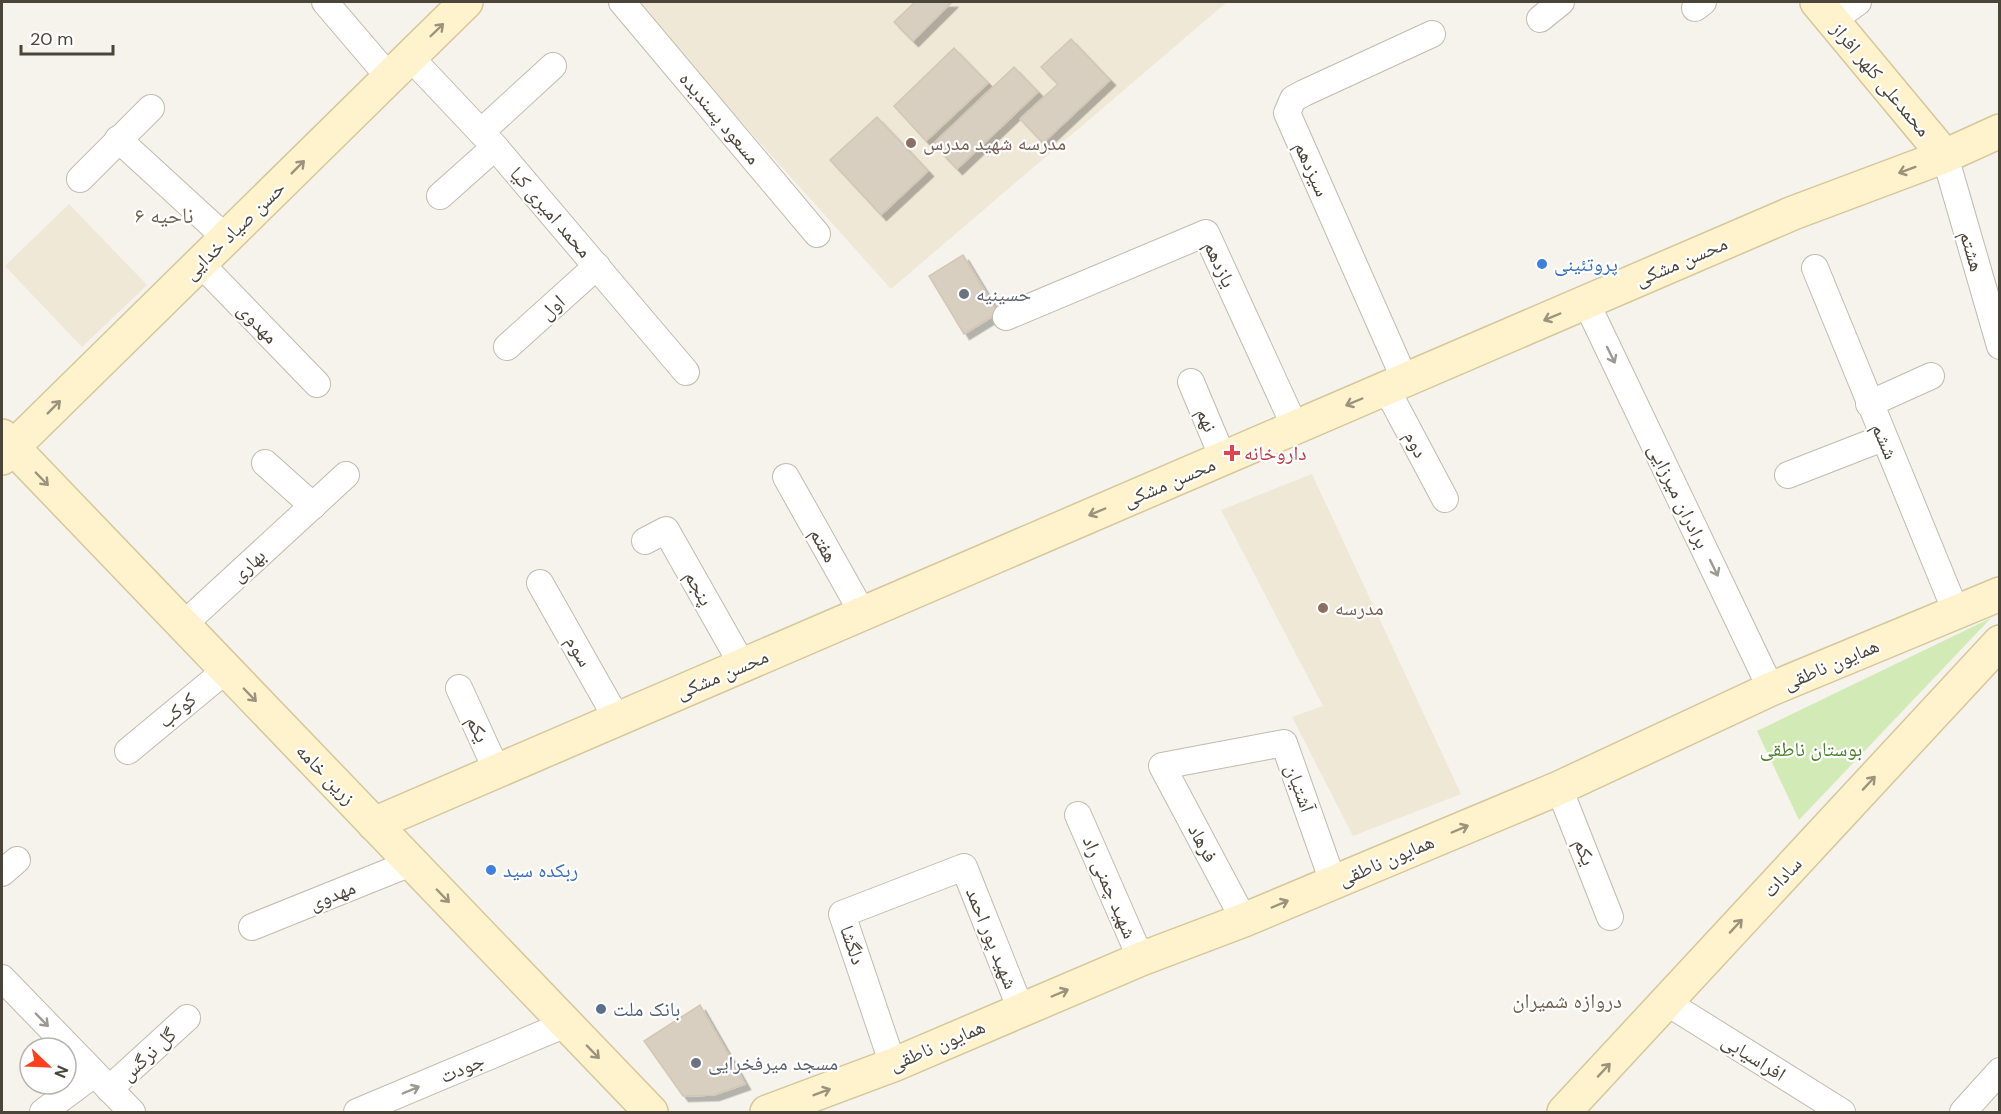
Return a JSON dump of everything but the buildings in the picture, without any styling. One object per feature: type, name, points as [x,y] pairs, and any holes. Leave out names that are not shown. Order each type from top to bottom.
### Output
[{"type":"main road","name":"حسن صیاد خدایی","points":[[5,447],[226,238],[466,2]]},
{"type":"main road","name":"محمدعلی کلهر افراز","points":[[1836,8],[1946,156]]},
{"type":"main road","name":"محسن مشکی","points":[[374,824],[1793,213],[1946,156],[2000,131]]},
{"type":"main road","name":"زرین خامه","points":[[5,447],[183,625],[651,1113]]},
{"type":"main road","name":"همایون ناطقی","points":[[767,1113],[893,1065],[1141,959],[1244,920],[1559,788],[1772,689],[2000,594]]},
{"type":"main road","name":"سادات","points":[[1564,1113],[2000,642]]},
{"type":"street","name":"محمد امیری کیا","points":[[325,2],[488,139],[686,372]]},
{"type":"street","name":"مسعود پسندیده","points":[[622,2],[818,234]]},
{"type":"street","points":[[1540,19],[1561,2]]},
{"type":"street","name":"سیزدهم","points":[[1396,384],[1287,113],[1293,99],[1304,93],[1432,34]]},
{"type":"street","points":[[440,196],[553,66]]},
{"type":"street","points":[[80,179],[151,108]]},
{"type":"street","points":[[118,140],[226,238]]},
{"type":"street","name":"هشتم","points":[[1946,156],[2000,346]]},
{"type":"street","name":"یازدهم","points":[[1006,317],[1206,233],[1295,427]]},
{"type":"street","name":"مهدوی","points":[[200,263],[317,384]]},
{"type":"street","name":"اول","points":[[507,347],[597,266]]},
{"type":"street","name":"ششم","points":[[1815,268],[1956,612]]},
{"type":"street","name":"برادران میرزایی","points":[[1586,302],[1772,689]]},
{"type":"street","points":[[1869,404],[1931,376]]},
{"type":"street","name":"نهم","points":[[1191,382],[1223,458]]},
{"type":"street","name":"دوم","points":[[1396,384],[1445,499]]},
{"type":"street","points":[[1788,475],[1883,438]]},
{"type":"street","points":[[266,463],[313,506]]},
{"type":"street","name":"بهاری","points":[[183,625],[346,475]]},
{"type":"street","name":"هفتم","points":[[786,477],[863,614]]},
{"type":"street","name":"پنجم","points":[[645,541],[666,530],[742,666]]},
{"type":"street","name":"سوم","points":[[540,583],[617,719]]},
{"type":"street","name":"کوکب","points":[[128,751],[226,670]]},
{"type":"street","name":"یکم","points":[[459,688],[497,771]]},
{"type":"street","name":"آشتیان","points":[[1162,766],[1284,743],[1333,882]]},
{"type":"street","name":"فرهاد","points":[[1162,766],[1244,920]]},
{"type":"street","name":"یکم","points":[[1559,788],[1610,917]]},
{"type":"street","name":"شهید چمنی راد","points":[[1078,815],[1141,959]]},
{"type":"street","name":"مهدوی","points":[[252,927],[411,863]]},
{"type":"street","name":"شهید پور احمد","points":[[964,867],[1021,1010]]},
{"type":"street","name":"دلگشا","points":[[893,1065],[843,914],[964,867]]},
{"type":"street","points":[[2,978],[132,1113]]},
{"type":"street","name":"افراسیابی","points":[[1666,1002],[1830,1109]]},
{"type":"street","name":"گل نرگس","points":[[43,1113],[102,1082],[187,1018]]},
{"type":"street","name":"جودت","points":[[357,1113],[566,1024]]},
{"type":"street","points":[[1963,1113],[2000,1071]]},
{"type":"shaded area","name":"مدرسه شهید مدرس","points":[[634,2],[1227,2],[891,289]]},
{"type":"shaded area","points":[[69,204],[147,285],[82,347],[5,266]]},
{"type":"shaded area","name":"مدرسه","points":[[1312,474],[1461,794],[1353,836],[1292,717],[1323,706],[1221,510]]},
{"type":"green space","name":"بوستان ناطقی","points":[[1991,618],[1799,820],[1757,731]]},
{"type":"place","name":"مدرسه شهید مدرس","points":[[911,143]]},
{"type":"place","name":"پروتئینی","points":[[1542,264]]},
{"type":"place","name":"حسینیه","points":[[964,294]]},
{"type":"place","name":"داروخانه","points":[[1232,453]]},
{"type":"place","name":"مدرسه","points":[[1323,608]]},
{"type":"place","name":"ربکده سید","points":[[491,870]]},
{"type":"place","name":"بانک ملت","points":[[601,1009]]},
{"type":"place","name":"مسجد میرفخرایی","points":[[696,1063]]},
{"type":"district","name":"ناحیه ۶","points":[[164,215]]},
{"type":"district","name":"دروازه شمیران","points":[[1567,1001]]}]
